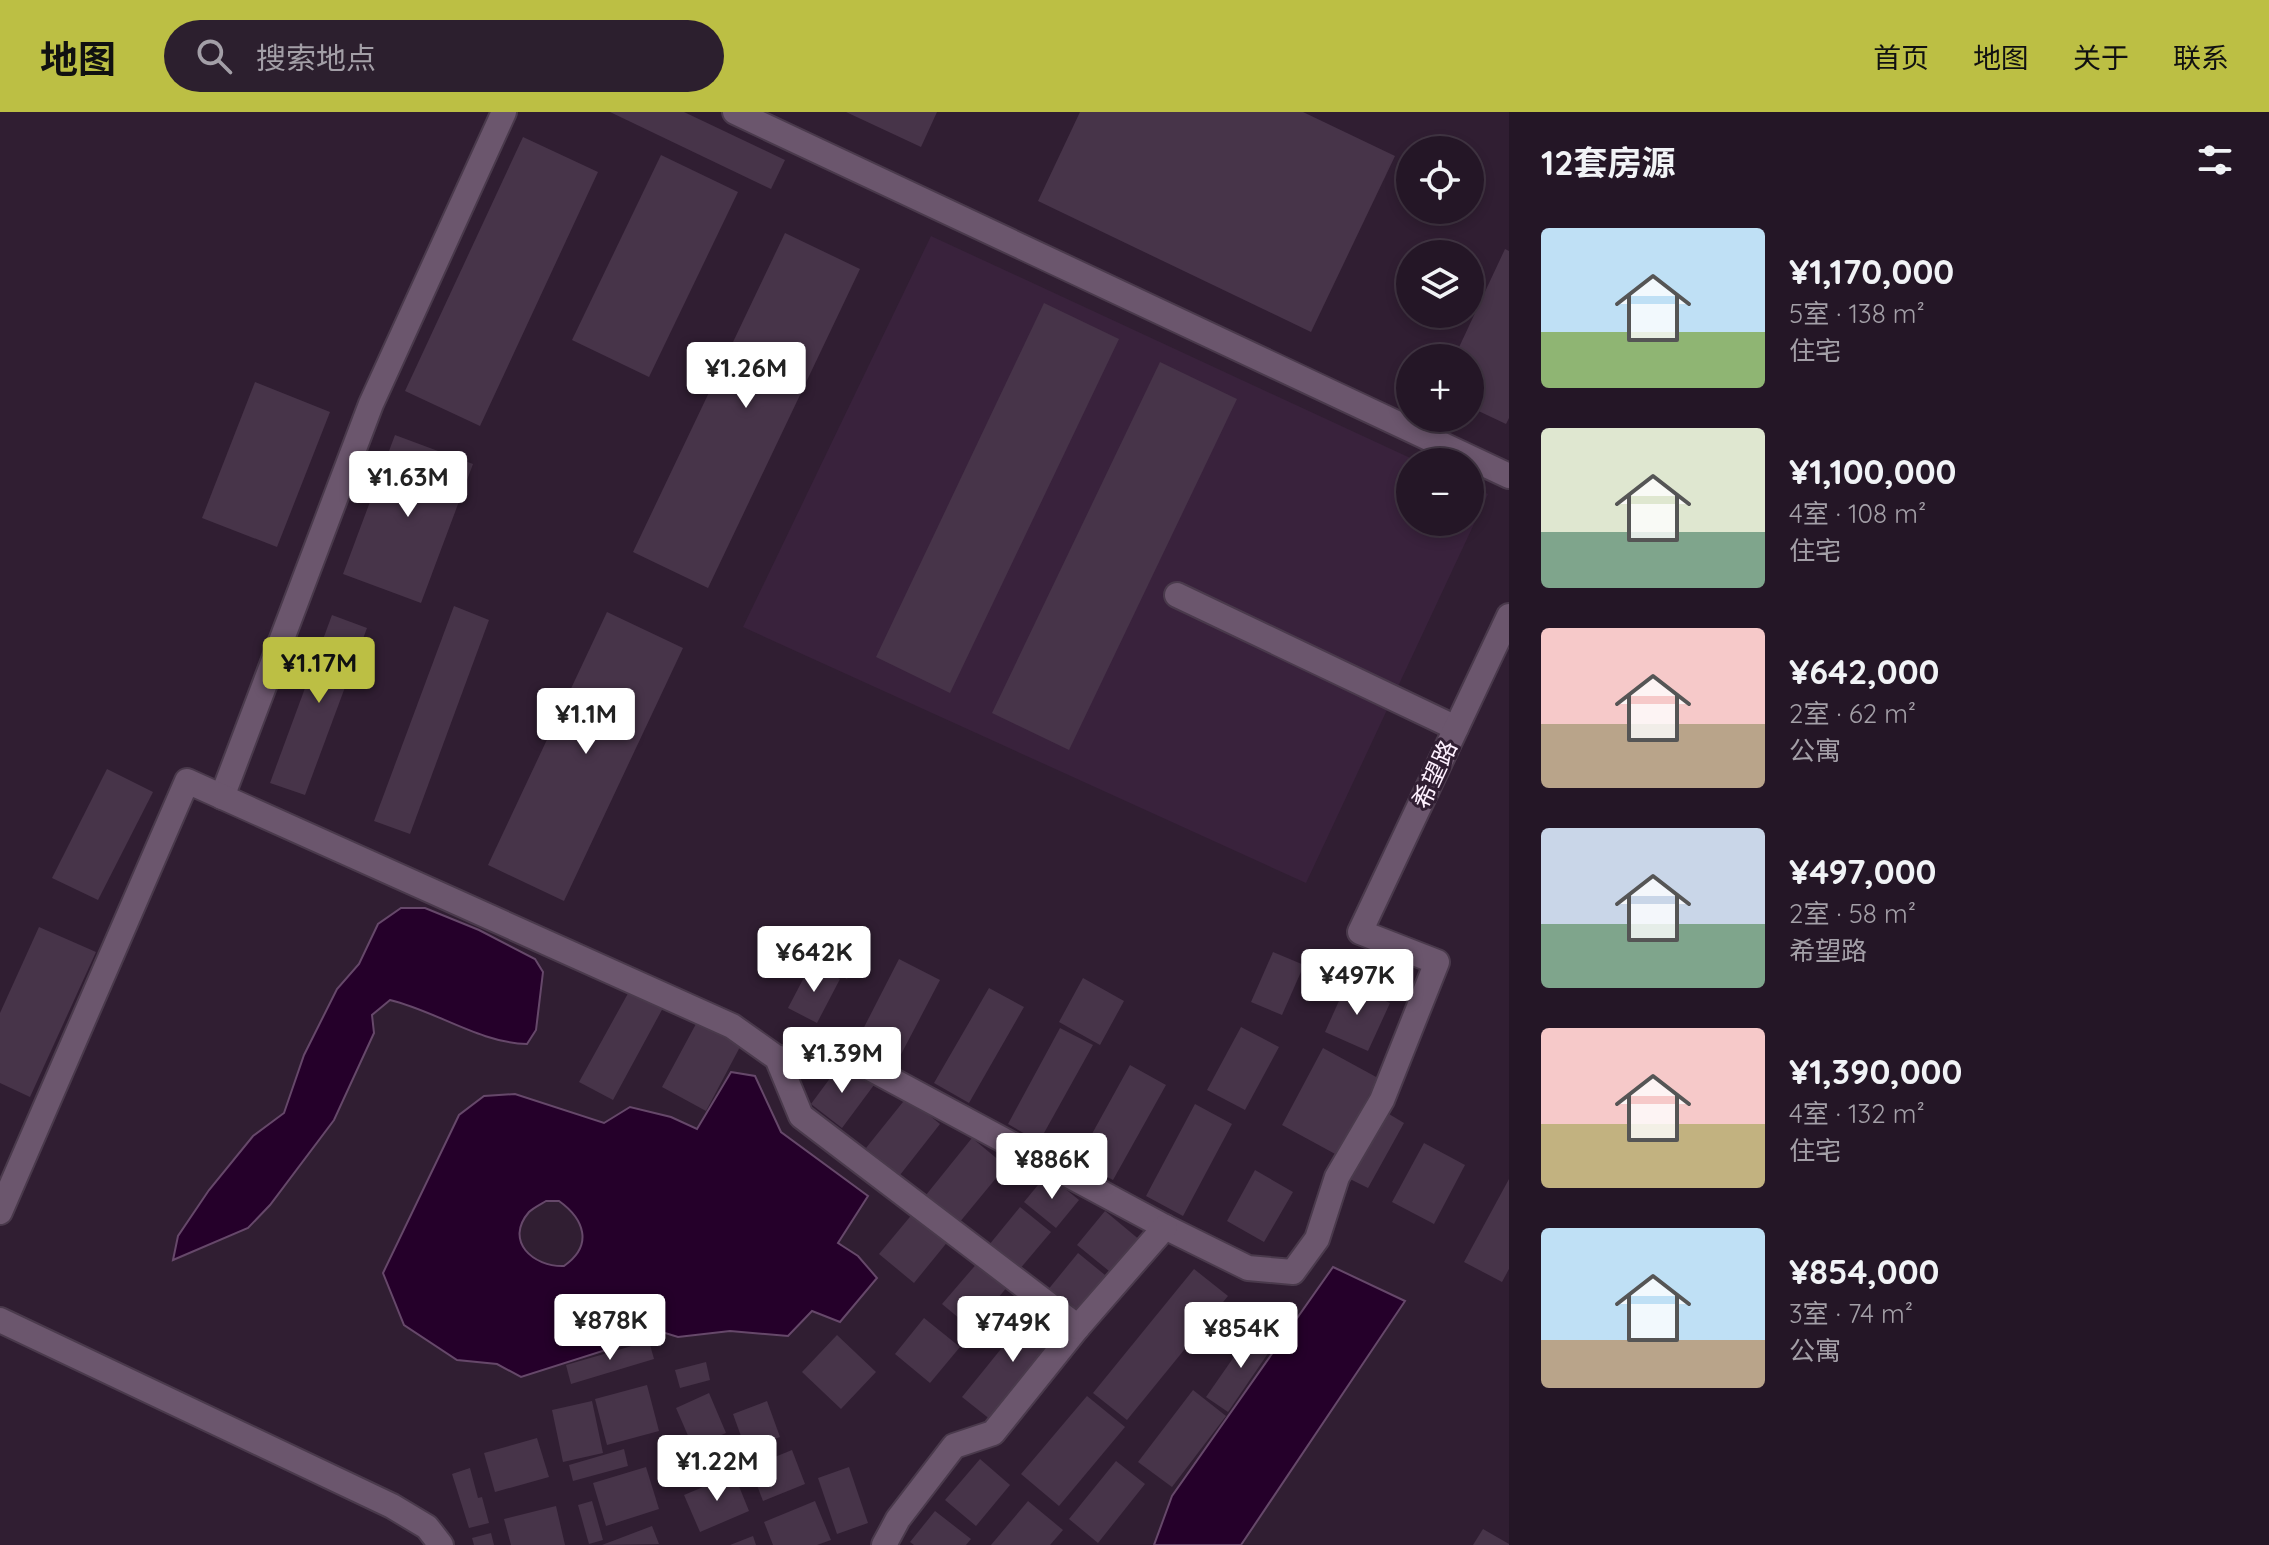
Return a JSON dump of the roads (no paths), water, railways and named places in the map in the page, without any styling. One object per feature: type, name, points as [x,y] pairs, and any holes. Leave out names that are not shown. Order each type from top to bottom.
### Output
[{"type":"street","points":[[222,797],[371,404],[504,112]]},
{"type":"street","points":[[735,112],[1509,476]]},
{"type":"street","points":[[1177,595],[1456,728]]},
{"type":"street","name":"希望路","points":[[1165,1227],[1248,1268],[1293,1272],[1317,1239],[1337,1177],[1382,1100],[1437,962],[1360,932],[1509,616]]},
{"type":"street","points":[[0,1212],[187,781],[732,1026],[777,1058],[820,1061],[838,1051],[1165,1227],[1078,1327],[993,1433],[954,1446],[898,1519],[884,1545]]},
{"type":"street","points":[[777,1058],[801,1116],[1078,1327]]},
{"type":"street","points":[[0,1320],[392,1506],[427,1527],[441,1545]]}]
